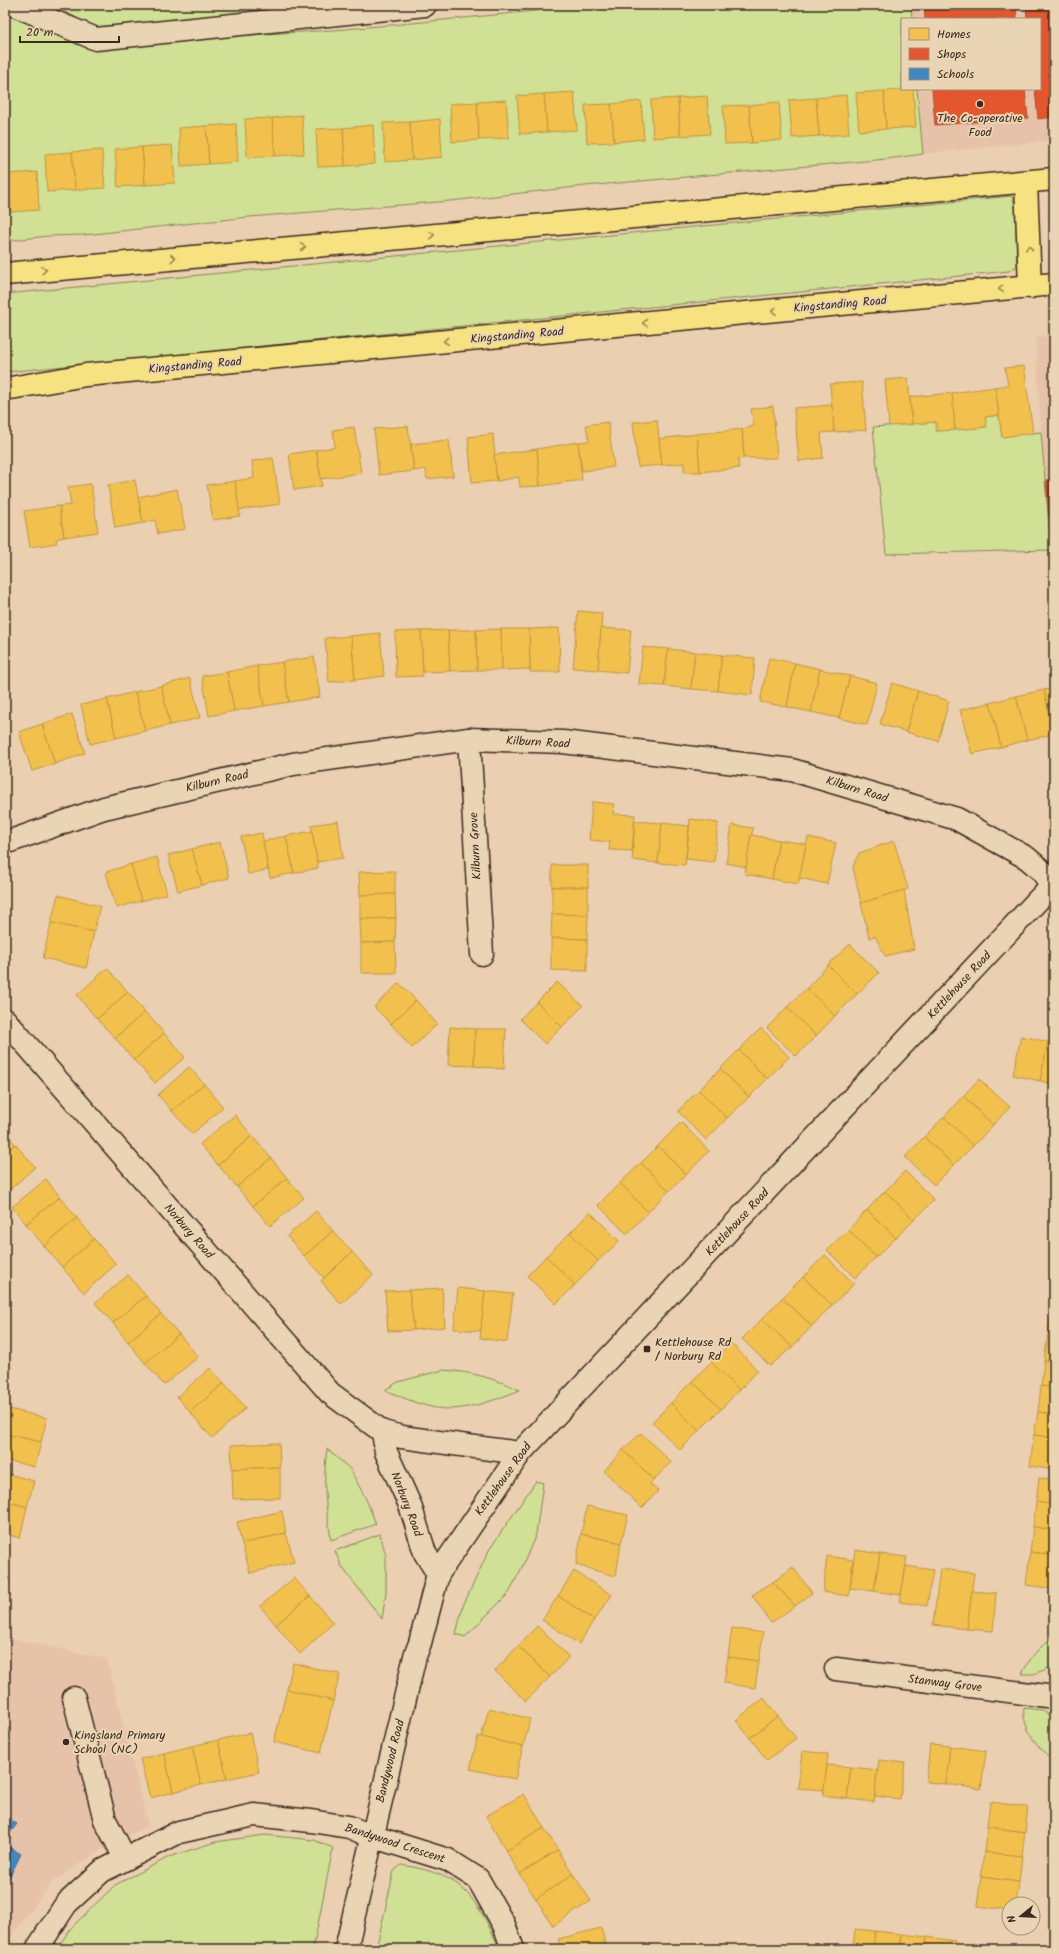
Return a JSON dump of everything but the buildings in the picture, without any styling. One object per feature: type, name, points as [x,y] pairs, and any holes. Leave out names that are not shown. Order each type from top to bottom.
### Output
[{"type":"main road","points":[[5,274],[1054,179]]},
{"type":"main road","points":[[1026,182],[1030,287]]},
{"type":"main road","name":"Kingstanding Road","points":[[5,389],[86,375],[1054,284]]},
{"type":"street","points":[[14,5],[96,39],[415,5]]},
{"type":"street","name":"Kilburn Road","points":[[5,844],[104,808],[293,764],[469,739],[563,742],[792,770],[957,819],[1027,858],[1041,870],[1053,886]]},
{"type":"street","name":"Kilburn Grove","points":[[469,739],[482,954]]},
{"type":"street","name":"Kettlehouse Road","points":[[438,1574],[520,1453],[1053,886]]},
{"type":"street","name":"Norbury Road","points":[[5,1020],[330,1393],[383,1432],[402,1437],[520,1453]]},
{"type":"street","name":"Norbury Road","points":[[383,1432],[386,1452],[410,1506],[425,1553],[438,1574]]},
{"type":"street","name":"Bandywood Road","points":[[346,1949],[415,1656],[420,1643],[438,1574]]},
{"type":"street","name":"Stanway Grove","points":[[836,1670],[1054,1697]]},
{"type":"street","points":[[74,1698],[105,1820],[125,1858]]},
{"type":"street","name":"Bandywood Crescent","points":[[37,1949],[66,1904],[102,1871],[125,1858],[179,1832],[254,1815],[349,1827],[372,1836],[448,1860],[478,1879],[504,1925],[512,1949]]},
{"type":"shaded area","points":[[911,5],[1054,5],[1054,140],[923,154],[917,90],[1041,90],[1041,18],[912,18]]},
{"type":"shaded area","points":[[1054,335],[1054,522],[1049,517],[1041,432],[1036,337]]},
{"type":"shaded area","name":"Kingsland Primary School (NC)","points":[[5,1637],[107,1659],[148,1825],[102,1849],[53,1881],[7,1942],[5,1947]]},
{"type":"green space","points":[[49,5],[344,5],[141,25],[93,27],[64,11]]},
{"type":"green space","points":[[567,5],[911,5],[912,18],[901,18],[901,90],[917,90],[923,154],[887,159],[585,186],[450,201],[249,217],[84,235],[48,236],[5,241],[5,13],[31,25],[100,50],[200,38],[334,30],[535,11]]},
{"type":"green space","points":[[1012,196],[1015,205],[1017,266],[1009,271],[5,372],[5,294]]},
{"type":"green space","points":[[999,415],[1002,436],[1041,432],[1051,550],[886,554],[873,427],[936,422],[937,431],[986,427],[985,417]]},
{"type":"green space","points":[[443,1370],[482,1376],[520,1390],[495,1400],[477,1405],[442,1409],[425,1406],[385,1390],[398,1382]]},
{"type":"green space","points":[[327,1449],[350,1469],[366,1499],[376,1524],[331,1540],[326,1505],[325,1484]]},
{"type":"green space","points":[[536,1481],[543,1483],[536,1534],[509,1593],[465,1637],[456,1634],[463,1606],[489,1550]]},
{"type":"green space","points":[[380,1534],[386,1556],[386,1592],[382,1619],[342,1567],[335,1551]]},
{"type":"green space","points":[[1054,1637],[1054,1666],[1034,1674],[1022,1674],[1035,1653]]},
{"type":"green space","points":[[1024,1708],[1043,1710],[1054,1719],[1054,1760],[1043,1751],[1032,1737],[1025,1722]]},
{"type":"green space","points":[[265,1835],[314,1840],[333,1848],[313,1949],[57,1949],[70,1929],[115,1885],[169,1857],[215,1842]]},
{"type":"green space","points":[[401,1865],[433,1872],[450,1879],[462,1888],[473,1900],[484,1916],[499,1949],[376,1949],[394,1871]]},
{"type":"place","name":"The Co-operative Food","points":[[980,104]]},
{"type":"place","name":"Kettlehouse Rd / Norbury Rd","points":[[647,1349]]},
{"type":"place","name":"Kingsland Primary School (NC)","points":[[66,1742]]}]
